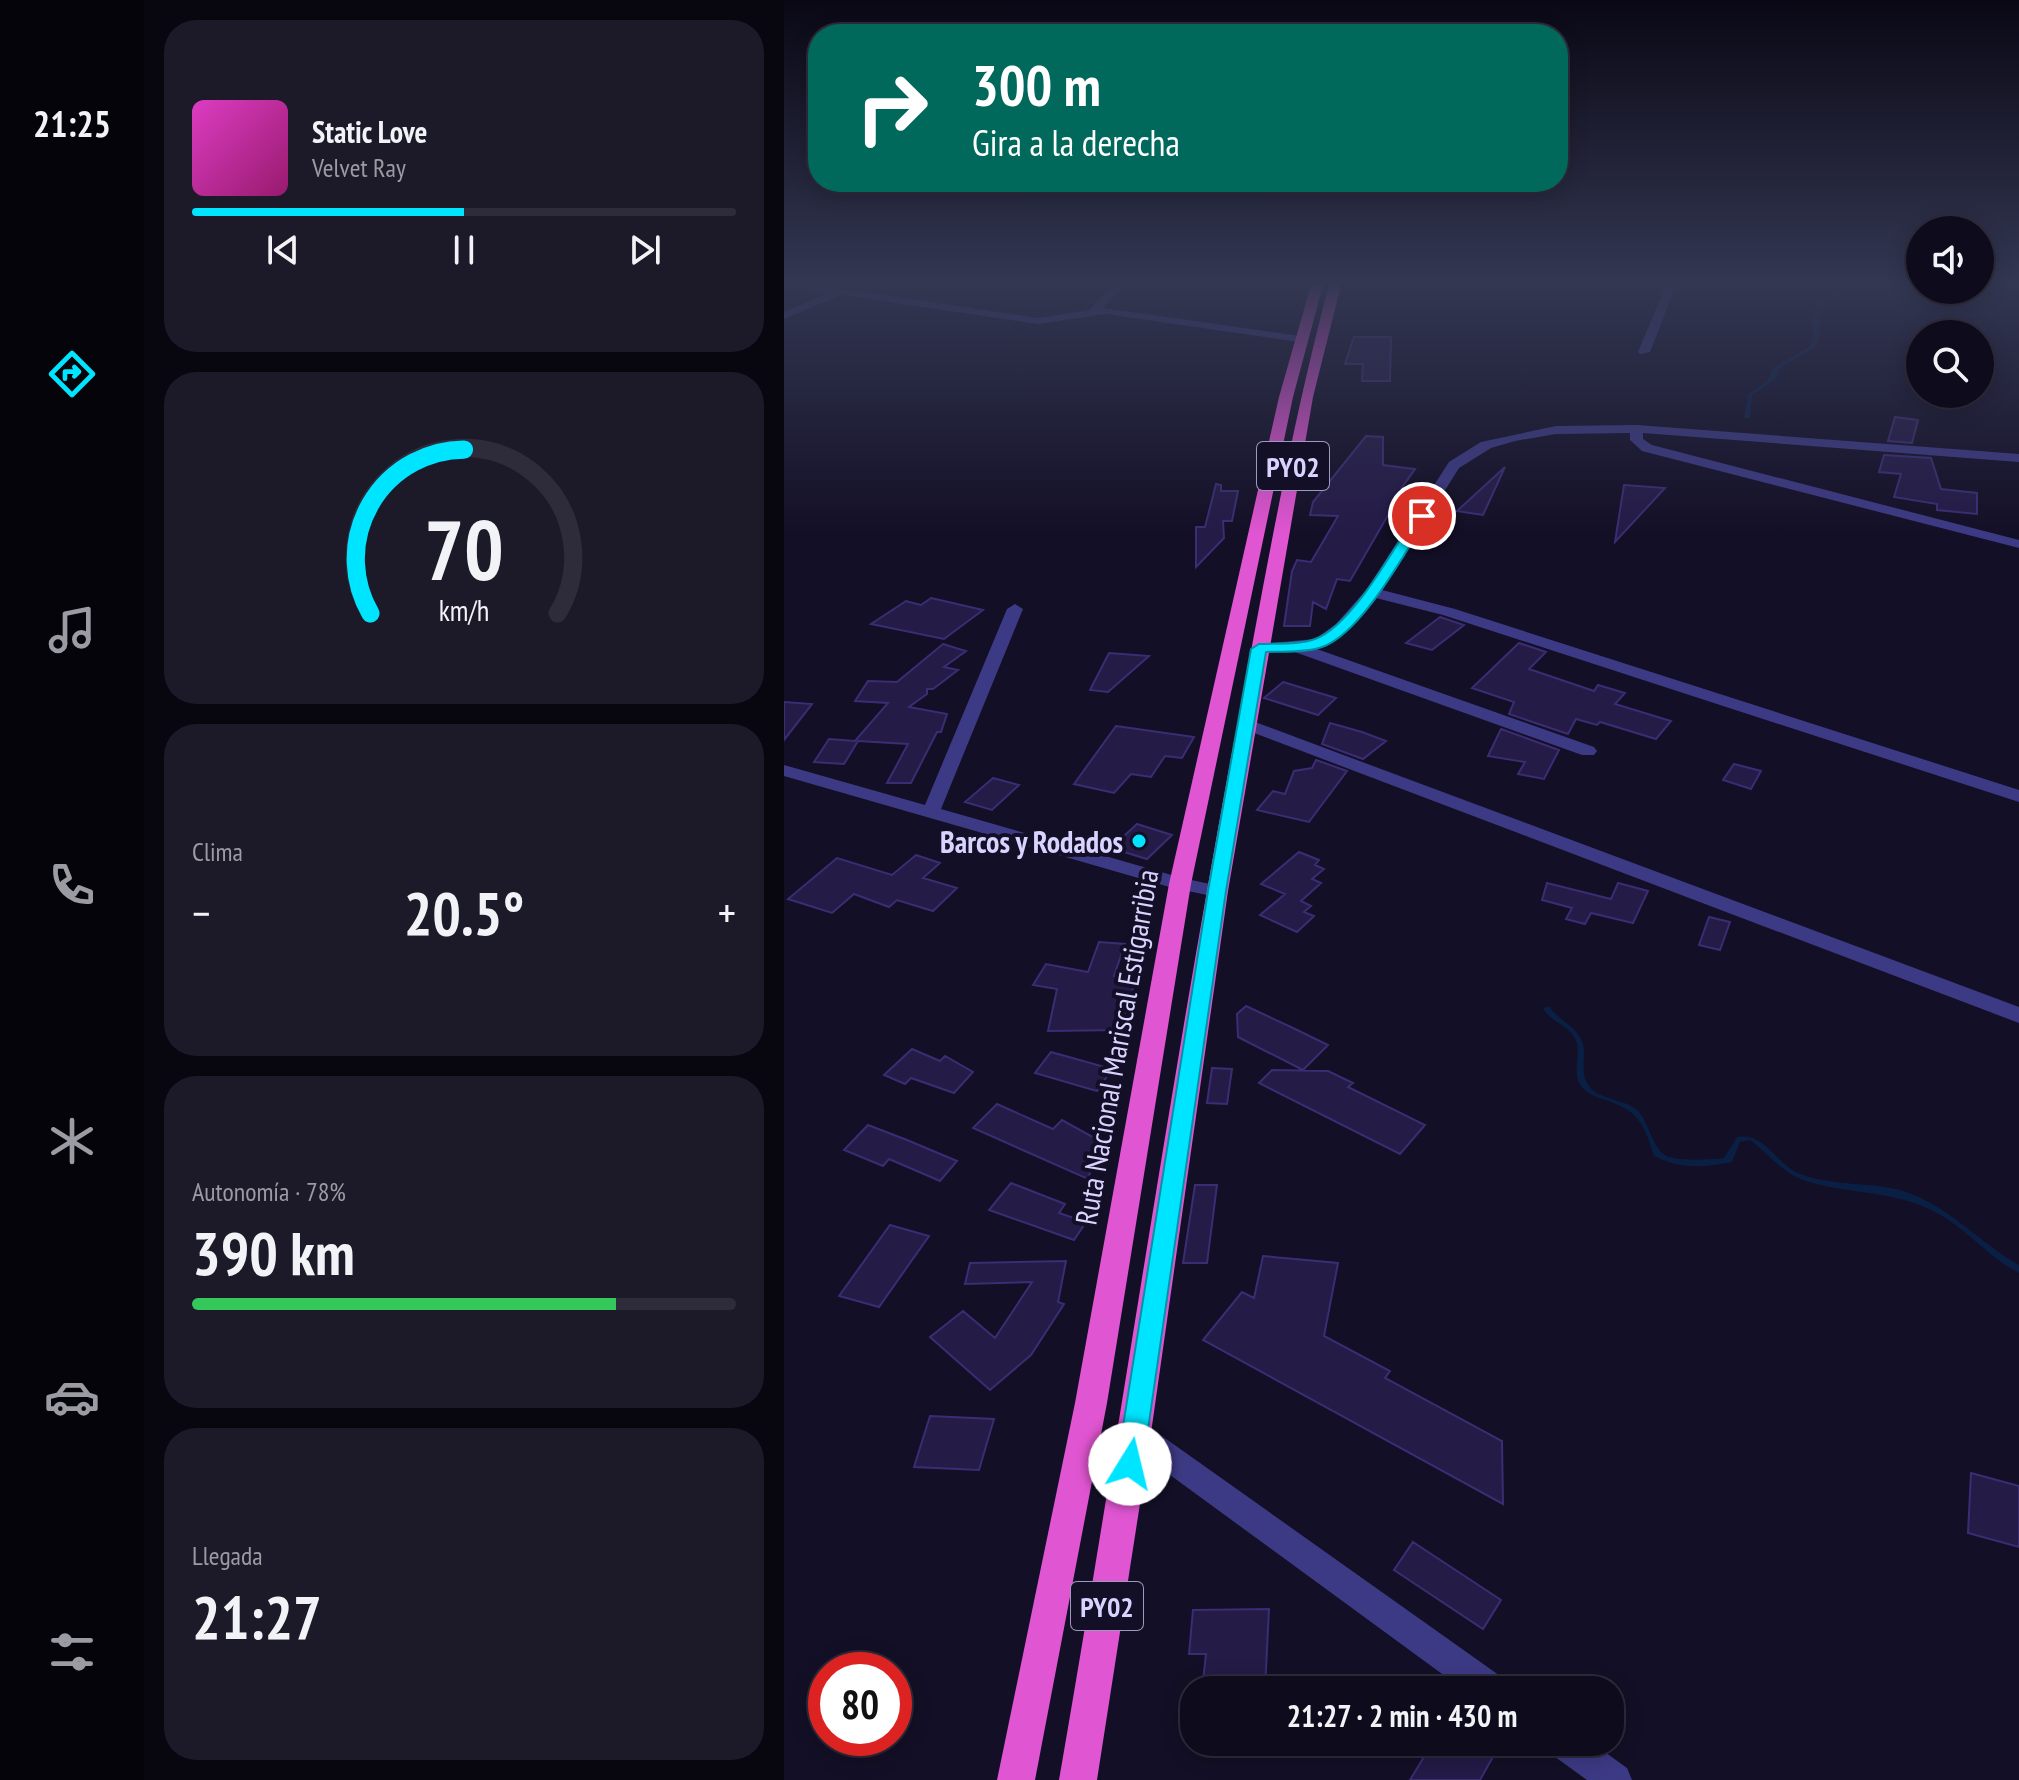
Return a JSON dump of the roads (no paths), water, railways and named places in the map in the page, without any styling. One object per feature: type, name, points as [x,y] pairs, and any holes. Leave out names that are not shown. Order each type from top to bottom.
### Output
[{"type":"highway","name":"Ruta Nacional Mariscal Estigarribia","points":[[1016,1780],[1091,1403],[1180,884],[1294,368]]},
{"type":"highway","name":"PY02","points":[[1078,1780],[1135,1433],[1217,891],[1313,368]]},
{"type":"street","points":[[1259,649],[1319,643],[1342,627],[1373,592],[1454,465],[1486,445],[1538,432],[1587,428],[1637,429],[2019,458]]},
{"type":"street","points":[[1637,429],[1636,440],[1647,448],[2019,544]]},
{"type":"street","points":[[1373,592],[1449,612],[2019,796]]},
{"type":"street","points":[[931,812],[1015,609]]},
{"type":"street","points":[[1288,645],[1588,751]]},
{"type":"street","points":[[1247,724],[2019,1015]]},
{"type":"street","points":[[784,770],[1180,884],[1217,891]]},
{"type":"street","points":[[1135,1433],[1472,1676]]},
{"type":"street","points":[[1582,1756],[1615,1780]]},
{"type":"water","points":[[1773,368],[1780,368],[1777,378],[1752,395],[1750,418],[1744,418],[1748,395],[1768,380]]},
{"type":"water","points":[[1549,1006],[1582,1041],[1587,1083],[1604,1097],[1639,1112],[1659,1150],[1669,1157],[1689,1160],[1724,1158],[1737,1137],[1755,1139],[1803,1175],[1900,1190],[1933,1204],[2019,1265],[2019,1273],[1953,1223],[1929,1209],[1898,1198],[1834,1188],[1795,1177],[1750,1140],[1740,1142],[1732,1162],[1722,1164],[1683,1165],[1654,1156],[1642,1126],[1632,1113],[1581,1086],[1577,1076],[1577,1043],[1571,1032],[1546,1013],[1543,1008]]},
{"type":"place","name":"Barcos y Rodados","points":[[1139,841]]}]
